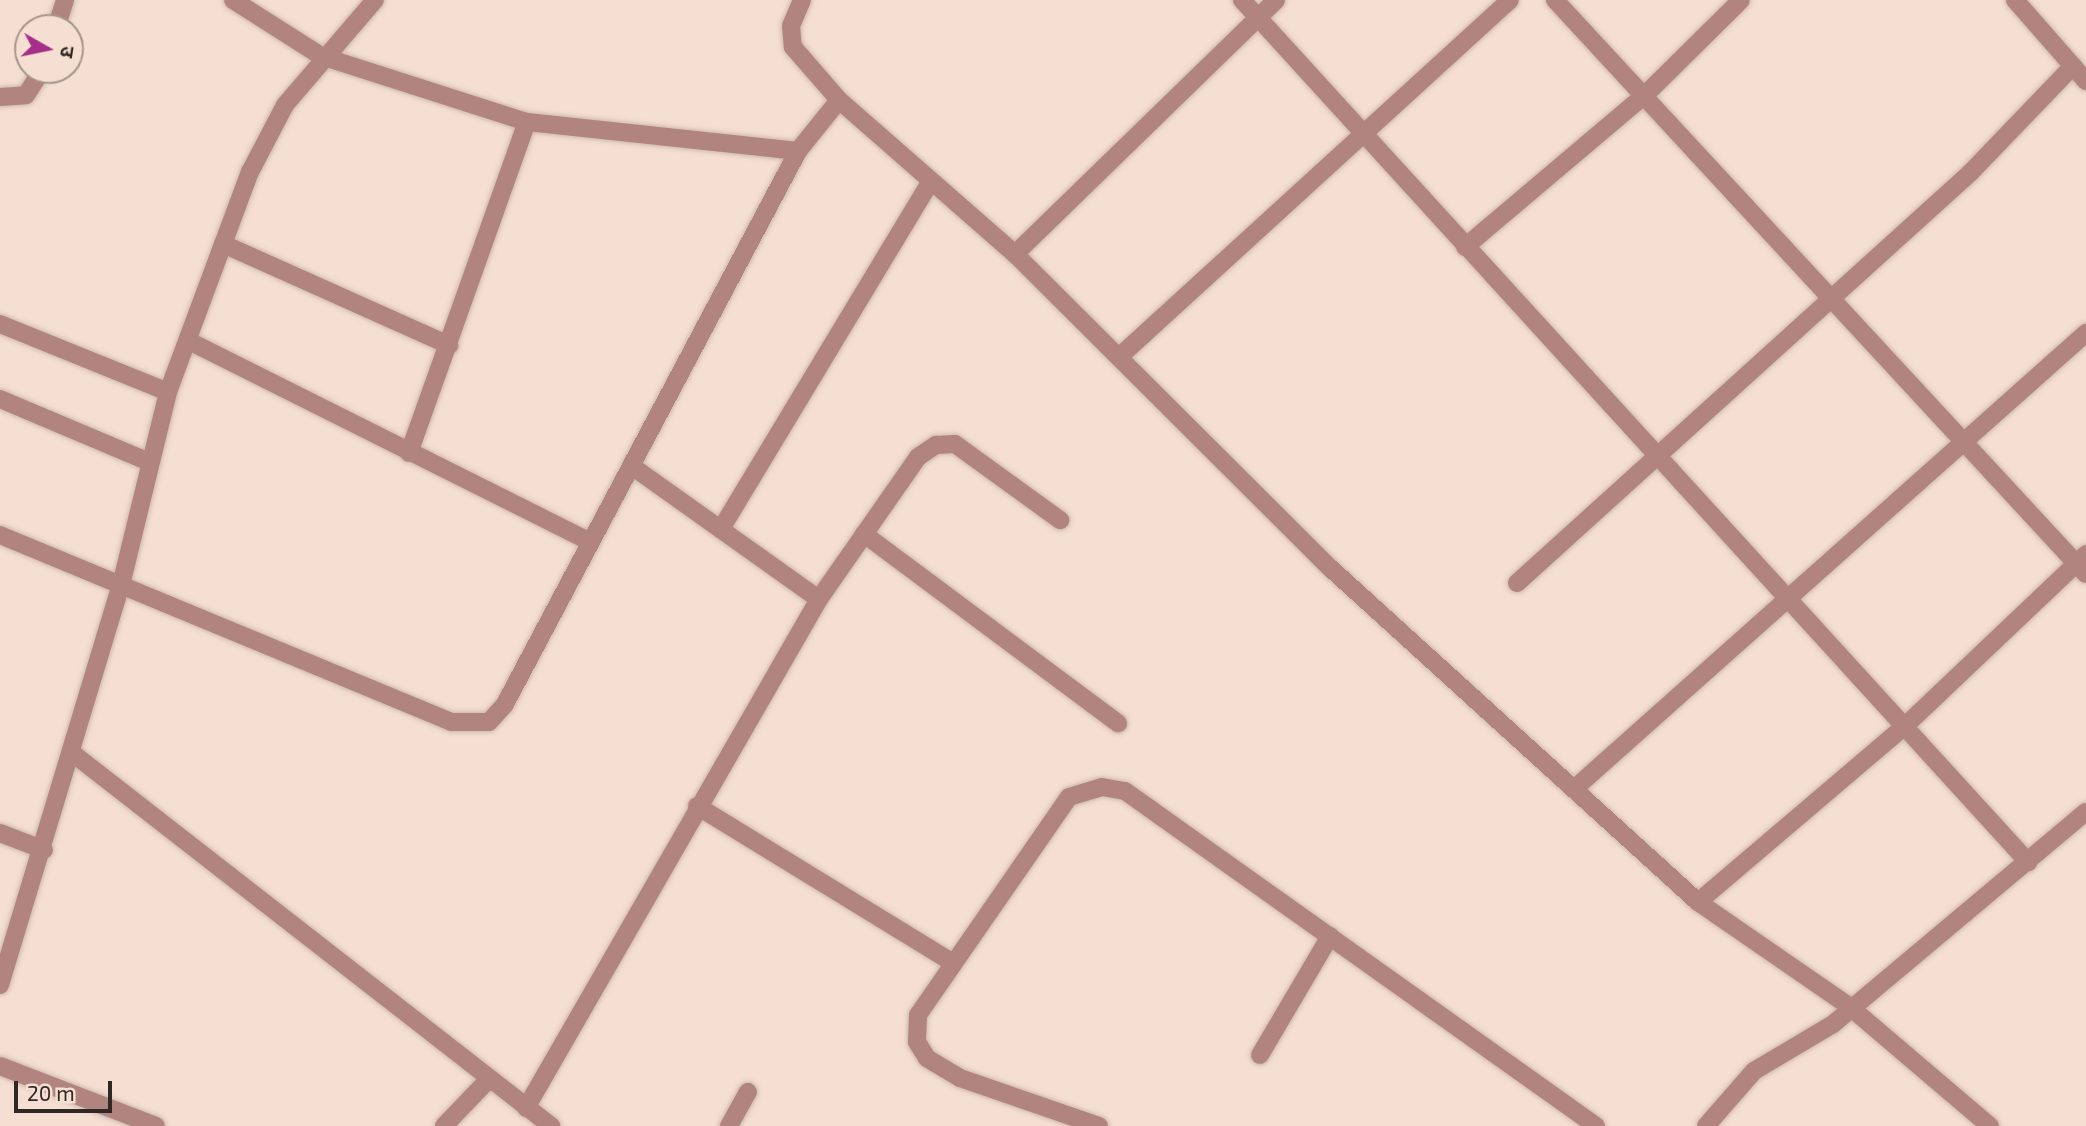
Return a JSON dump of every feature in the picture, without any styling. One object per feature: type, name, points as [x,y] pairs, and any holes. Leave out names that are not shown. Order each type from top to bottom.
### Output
[{"type":"street","points":[[233,0],[321,56],[527,122],[799,151]]},
{"type":"street","points":[[0,985],[44,850],[121,585],[168,391],[189,341],[223,244],[285,105],[321,56],[375,0]]},
{"type":"street","points":[[802,0],[791,26],[793,47],[839,100],[930,183],[1015,254],[1327,565],[1698,902],[1850,1007],[1990,1126]]},
{"type":"street","points":[[1242,0],[1361,135],[1655,452],[2028,862]]},
{"type":"street","points":[[1015,254],[1276,0]]},
{"type":"street","points":[[1119,357],[1510,0]]},
{"type":"street","points":[[1555,0],[1963,440],[2083,564],[1905,726],[1698,902]]},
{"type":"street","points":[[1465,247],[1644,96],[1741,0]]},
{"type":"street","points":[[2015,0],[2086,81]]},
{"type":"street","points":[[1517,583],[1655,452],[1971,172],[2073,66]]},
{"type":"street","points":[[0,97],[26,94],[33,84]]},
{"type":"street","points":[[0,535],[451,722],[477,726],[505,704],[799,151],[839,100]]},
{"type":"street","points":[[409,453],[527,122]]},
{"type":"street","points":[[721,530],[930,183]]},
{"type":"street","points":[[223,244],[449,345]]},
{"type":"street","points":[[0,324],[168,391]]},
{"type":"street","points":[[1574,789],[1791,601],[1963,440],[2086,333]]},
{"type":"street","points":[[189,341],[591,542]]},
{"type":"street","points":[[0,399],[149,462]]},
{"type":"street","points":[[526,1108],[818,599],[918,457],[936,445],[955,444],[1060,520]]},
{"type":"street","points":[[633,467],[818,599]]},
{"type":"street","points":[[864,534],[1118,723]]},
{"type":"street","points":[[71,752],[486,1081],[551,1126]]},
{"type":"street","points":[[1099,1126],[960,1078],[927,1058],[917,1042],[918,1016],[952,962],[1069,797],[1102,787],[1125,792],[1596,1126]]},
{"type":"street","points":[[697,806],[952,962]]},
{"type":"street","points":[[1706,1126],[1754,1071],[1833,1024],[1850,1007],[2086,812]]},
{"type":"street","points":[[0,833],[44,850]]},
{"type":"street","points":[[1260,1055],[1330,936]]},
{"type":"street","points":[[0,1066],[156,1126]]},
{"type":"street","points":[[444,1126],[486,1081]]},
{"type":"street","points":[[729,1126],[748,1092]]}]
